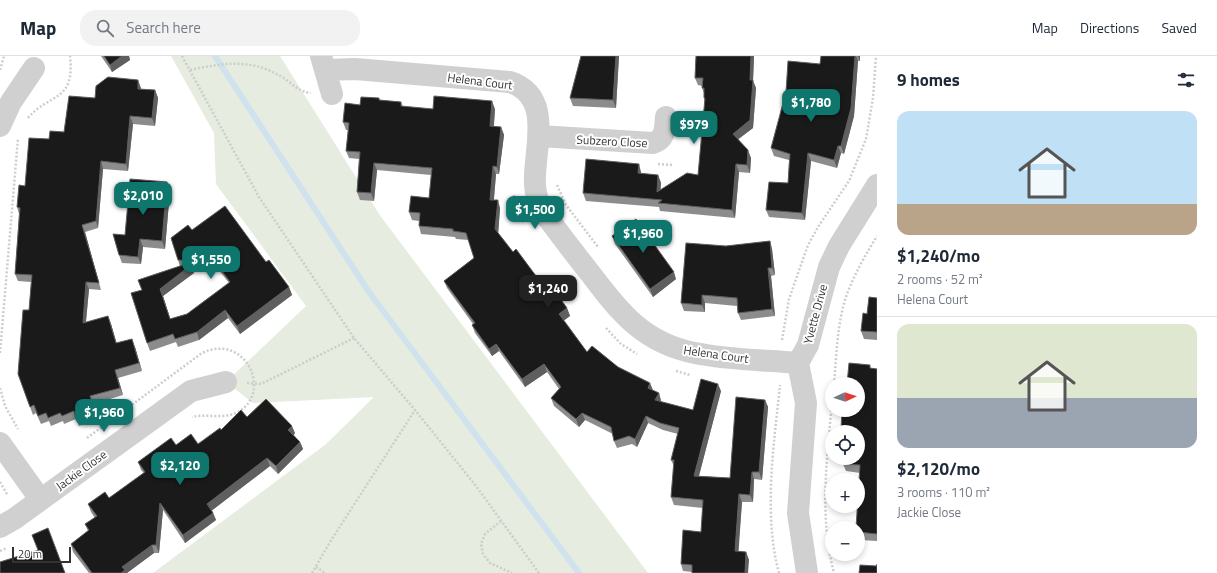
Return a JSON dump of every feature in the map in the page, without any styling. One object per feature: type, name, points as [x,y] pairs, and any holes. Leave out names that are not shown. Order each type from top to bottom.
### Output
[{"type":"street","name":"Helena Court","points":[[332,94],[323,63],[355,69],[510,82],[522,88],[534,102],[537,111],[539,136],[534,182],[538,203],[614,306],[631,323],[657,341],[694,353],[798,363]]},
{"type":"street","points":[[9,130],[11,102],[34,68]]},
{"type":"street","name":"Subzero Close","points":[[539,136],[654,143],[663,137],[666,117]]},
{"type":"street","name":"Yvette Drive","points":[[798,363],[808,346],[828,267],[839,246],[877,185]]},
{"type":"street","points":[[798,363],[806,403],[798,513],[808,573]]},
{"type":"street","name":"Jackie Close","points":[[0,527],[14,519],[191,391],[226,382]]},
{"type":"street","points":[[0,443],[40,499]]},
{"type":"path","points":[[0,70],[4,56]]},
{"type":"path","points":[[26,120],[36,110],[59,96],[66,88],[70,77],[70,56]]},
{"type":"path","points":[[182,56],[259,197],[354,338],[415,410],[476,486],[539,573]]},
{"type":"path","points":[[776,340],[783,340],[789,299],[808,245],[818,227],[849,181],[866,139],[873,98],[876,56]]},
{"type":"path","points":[[190,70],[223,63],[237,62],[272,72],[301,91],[332,94]]},
{"type":"path","points":[[0,353],[16,155],[9,130]]},
{"type":"path","points":[[656,164],[672,165]]},
{"type":"path","points":[[556,177],[566,205],[601,250]]},
{"type":"path","points":[[835,377],[839,328],[844,303],[851,282],[877,236]]},
{"type":"path","points":[[226,382],[261,384],[354,338]]},
{"type":"path","points":[[779,573],[772,531],[772,482],[780,384]]},
{"type":"path","points":[[0,388],[5,406],[20,432]]},
{"type":"path","points":[[312,573],[330,542],[415,410]]},
{"type":"path","points":[[831,417],[825,494],[826,528],[834,573]]},
{"type":"path","points":[[0,482],[8,496]]},
{"type":"path","points":[[501,522],[485,534],[481,544],[483,554],[490,563],[512,573]]},
{"type":"path","points":[[316,567],[325,573]]},
{"type":"shaded area","points":[[171,56],[280,56],[379,214],[648,573],[153,573],[325,445],[374,397],[253,403],[226,382],[306,306],[216,184],[214,133]]},
{"type":"building","points":[[104,56],[122,56],[110,65]]},
{"type":"building","points":[[581,56],[616,56],[613,100],[570,98]]},
{"type":"building","points":[[696,56],[751,56],[750,80],[753,80],[750,120],[733,134],[748,150],[747,165],[736,164],[732,210],[658,203],[662,200],[583,193],[586,159],[639,164],[638,173],[658,175],[657,192],[687,173],[698,175],[705,98],[704,88],[702,88],[703,78],[695,78]]},
{"type":"building","points":[[821,56],[855,56],[851,108],[841,146],[838,146],[834,160],[808,153],[802,213],[766,210],[769,182],[788,183],[790,154],[771,148],[786,92],[788,61],[820,64]]},
{"type":"building","points":[[108,77],[138,80],[138,89],[155,90],[152,118],[130,116],[126,164],[101,161],[96,221],[82,225],[99,283],[86,282],[83,323],[108,316],[116,343],[132,339],[139,363],[115,370],[120,388],[90,396],[96,411],[76,419],[74,411],[62,416],[60,413],[48,418],[46,413],[38,416],[34,405],[30,407],[18,374],[23,310],[29,310],[32,275],[15,274],[20,208],[17,207],[19,185],[25,186],[29,138],[49,139],[50,131],[64,132],[69,96],[95,98],[96,86]]},
{"type":"building","points":[[434,96],[492,101],[490,126],[501,127],[497,167],[493,166],[490,200],[498,200],[495,229],[513,252],[516,249],[539,280],[544,276],[567,308],[559,314],[587,352],[592,346],[618,367],[650,383],[648,388],[659,393],[655,400],[693,410],[701,379],[718,384],[694,476],[730,478],[736,397],[765,400],[759,472],[752,472],[750,495],[739,494],[735,551],[746,552],[745,573],[692,573],[692,565],[681,564],[683,530],[701,532],[703,500],[671,497],[674,460],[671,460],[679,428],[660,423],[646,416],[635,439],[629,436],[614,441],[611,427],[582,413],[576,419],[551,398],[561,387],[544,364],[522,379],[496,344],[489,349],[472,325],[475,323],[444,281],[474,258],[466,233],[453,231],[453,229],[419,226],[420,213],[409,212],[411,196],[429,198],[432,168],[374,163],[371,193],[357,192],[360,152],[346,151],[349,123],[343,122],[345,103],[360,105],[361,97],[379,98],[379,100],[401,102],[401,106],[433,109]]},
{"type":"building","points":[[130,179],[167,182],[162,241],[140,239],[138,257],[119,255],[113,234],[125,235]]},
{"type":"building","points":[[225,206],[266,262],[269,260],[289,287],[237,326],[225,310],[197,332],[175,339],[173,334],[147,343],[131,293],[142,290],[138,280],[189,263],[191,265],[160,289],[170,319],[187,314],[230,282],[208,252],[196,261],[178,260],[171,238],[188,225],[192,230]]},
{"type":"building","points":[[636,219],[674,272],[650,289],[612,236]]},
{"type":"building","points":[[770,241],[772,268],[768,268],[772,309],[738,313],[737,298],[702,295],[702,305],[681,303],[686,243],[726,246]]},
{"type":"building","points":[[869,297],[877,298],[877,332],[861,331],[863,313],[867,314]]},
{"type":"building","points":[[849,363],[870,365],[870,368],[877,369],[877,534],[865,533],[865,521],[856,521],[857,513],[865,513],[865,473],[859,473],[860,465],[865,465],[865,425],[841,425],[842,417],[865,417],[865,377],[848,377]]},
{"type":"building","points":[[266,399],[292,426],[288,430],[300,442],[276,466],[267,458],[207,504],[213,513],[183,535],[160,503],[156,545],[152,545],[122,567],[125,570],[121,573],[92,573],[71,544],[89,530],[85,524],[97,516],[88,504],[105,492],[109,498],[145,472],[138,462],[171,438],[176,445],[191,434],[198,444],[220,428],[221,430],[241,410],[247,417]]},
{"type":"building","points":[[48,528],[65,573],[0,573],[0,562],[38,550],[32,535]]},
{"type":"building","points":[[860,565],[877,566],[877,573],[859,573]]},
{"type":"waterway","points":[[215,56],[369,292],[579,573]]}]
